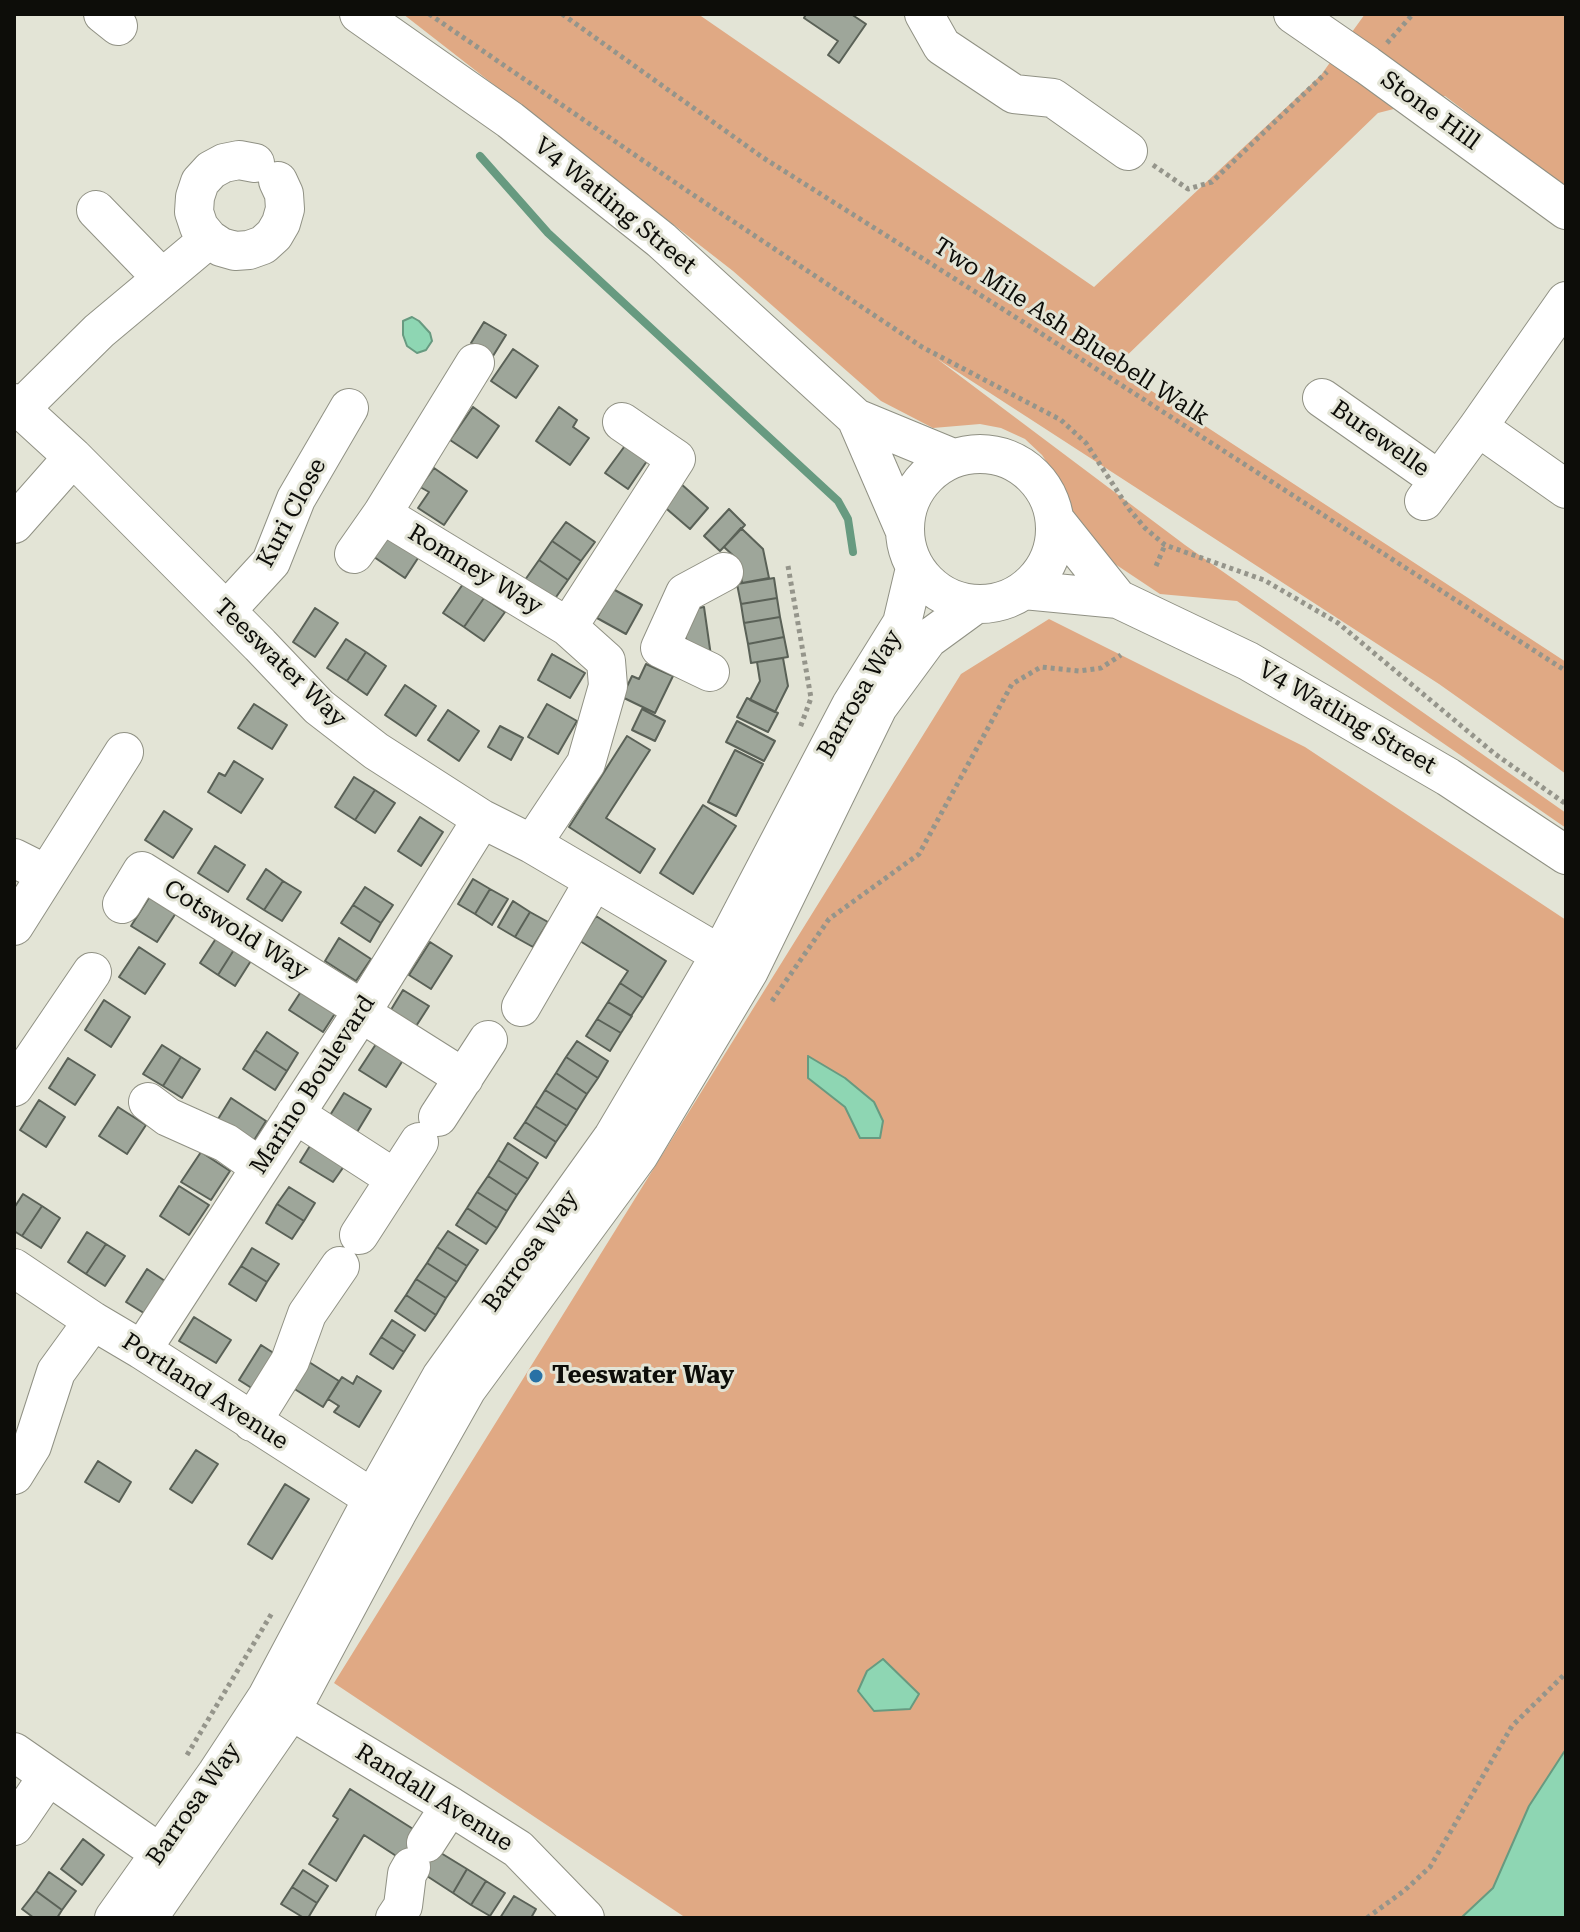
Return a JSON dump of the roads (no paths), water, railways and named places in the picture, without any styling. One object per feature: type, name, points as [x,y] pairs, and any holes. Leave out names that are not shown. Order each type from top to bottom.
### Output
[{"type":"street","name":"V4 Watling Street","points":[[359,14],[510,120],[661,240],[856,418],[953,458]]},
{"type":"street","points":[[924,14],[942,46],[1014,94],[1053,98],[1128,151]]},
{"type":"street","name":"Stone Hill","points":[[1293,14],[1566,210]]},
{"type":"street","points":[[239,160],[266,172],[284,194],[285,209],[274,235],[263,245],[235,251],[209,239],[199,227],[194,212],[200,182],[211,170],[239,160]]},
{"type":"street","points":[[96,210],[162,278]]},
{"type":"street","points":[[18,406],[99,331],[209,239]]},
{"type":"street","name":"Burewelle","points":[[1322,398],[1432,490],[1566,301]]},
{"type":"street","name":"Romney Way","points":[[354,554],[475,363]]},
{"type":"street","name":"Teeswater Way","points":[[18,406],[73,457],[319,707],[376,751],[482,819],[532,844],[734,963]]},
{"type":"street","name":"Kuri Close","points":[[226,611],[271,562],[296,499],[349,408]]},
{"type":"street","name":"V4 Watling Street","points":[[856,418],[904,529]]},
{"type":"street","name":"Romney Way","points":[[568,627],[689,468],[622,422]]},
{"type":"street","points":[[1478,427],[1566,489]]},
{"type":"street","points":[[992,454],[1010,460],[1027,470],[1041,484],[1050,501],[1055,520],[1052,552],[1036,579],[1009,598],[976,604],[941,594],[915,568],[907,549],[904,529],[906,510],[913,493],[923,478],[953,458],[992,454]]},
{"type":"street","points":[[14,524],[73,457]]},
{"type":"street","name":"Romney Way","points":[[382,514],[568,627],[606,661]]},
{"type":"street","name":"V4 Watling Street","points":[[1055,520],[1118,599]]},
{"type":"street","name":"Barrosa Way","points":[[114,1918],[171,1861],[279,1704],[385,1505],[639,1155],[734,963],[851,705],[902,623],[915,568]]},
{"type":"street","points":[[660,648],[685,593],[724,572]]},
{"type":"street","name":"V4 Watling Street","points":[[1024,590],[1118,599],[1248,661],[1448,777],[1566,855]]},
{"type":"street","name":"Barrosa Way","points":[[734,963],[878,707],[928,639],[976,604]]},
{"type":"street","points":[[532,844],[586,763],[608,686],[606,661],[631,649],[660,648],[710,672]]},
{"type":"street","points":[[14,926],[30,866],[124,752]]},
{"type":"street","name":"Marino Boulevard","points":[[142,1350],[362,1011],[482,819]]},
{"type":"street","name":"Cotswold Way","points":[[122,904],[142,871],[362,1011]]},
{"type":"street","points":[[521,1007],[594,881]]},
{"type":"street","points":[[14,1087],[92,972]]},
{"type":"street","points":[[362,1011],[464,1078]]},
{"type":"street","points":[[252,1422],[290,1361],[307,1314],[488,1040]]},
{"type":"street","points":[[295,1114],[394,1178]]},
{"type":"street","points":[[156,1120],[226,1143],[260,1167]]},
{"type":"street","name":"Portland Avenue","points":[[14,1268],[385,1505]]},
{"type":"street","points":[[14,1475],[32,1446],[56,1372],[93,1321]]},
{"type":"street","name":"Randall Avenue","points":[[279,1704],[518,1849],[582,1917]]},
{"type":"street","points":[[14,1752],[171,1861]]},
{"type":"street","points":[[14,1826],[48,1776]]},
{"type":"street","points":[[395,1918],[403,1906],[407,1874],[450,1806]]},
{"type":"street","name":"Barrosa Way","points":[[148,1918],[171,1861]]},
{"type":"waterway","points":[[480,156],[548,233],[838,501],[848,519],[853,552]]},
{"type":"place","name":"Teeswater Way","points":[[536,1376]]}]
